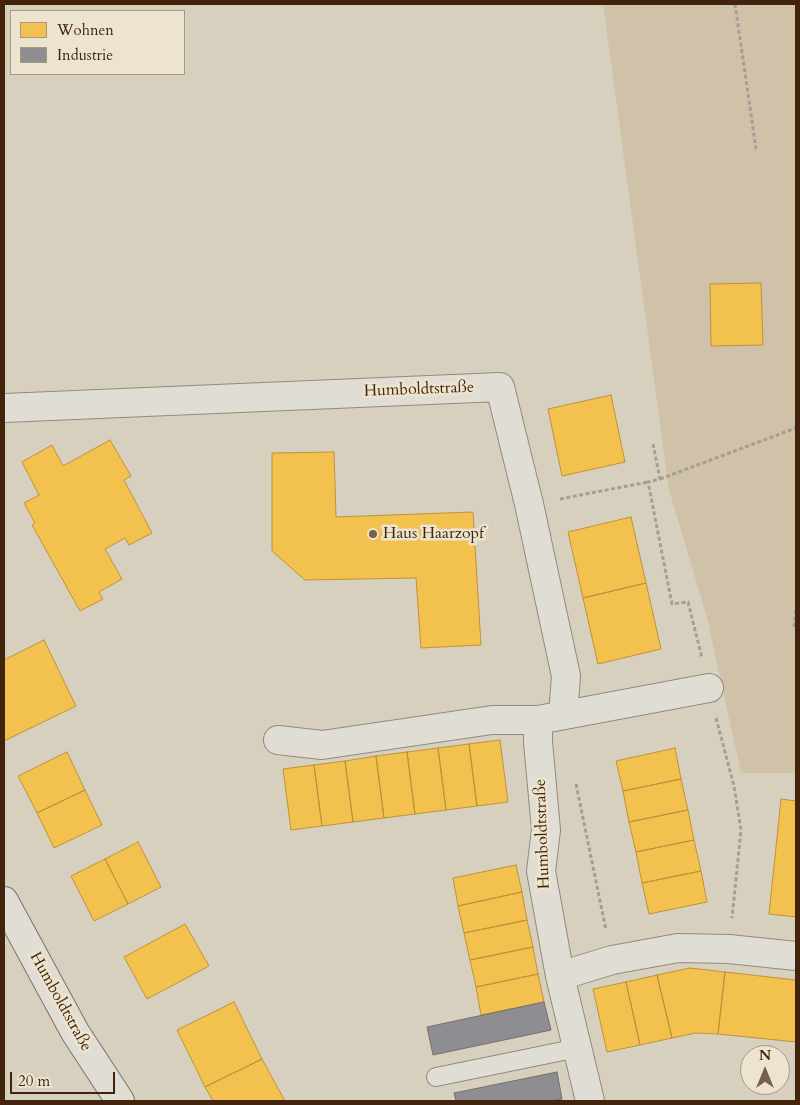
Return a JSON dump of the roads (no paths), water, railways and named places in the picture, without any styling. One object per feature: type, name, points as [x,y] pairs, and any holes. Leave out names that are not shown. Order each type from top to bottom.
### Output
[{"type":"street","name":"Humboldtstraße","points":[[4,408],[500,387],[529,504],[566,676],[550,718],[538,742],[546,830],[541,871],[560,976],[590,1101]]},
{"type":"street","points":[[278,740],[322,745],[492,720],[550,718],[709,688]]},
{"type":"street","name":"Humboldtstraße","points":[[4,901],[75,1032],[120,1101]]},
{"type":"street","points":[[560,976],[612,960],[678,948],[728,949],[796,956]]},
{"type":"lane","points":[[436,1077],[578,1048]]},
{"type":"place","name":"Haus Haarzopf","points":[[373,534]]}]
